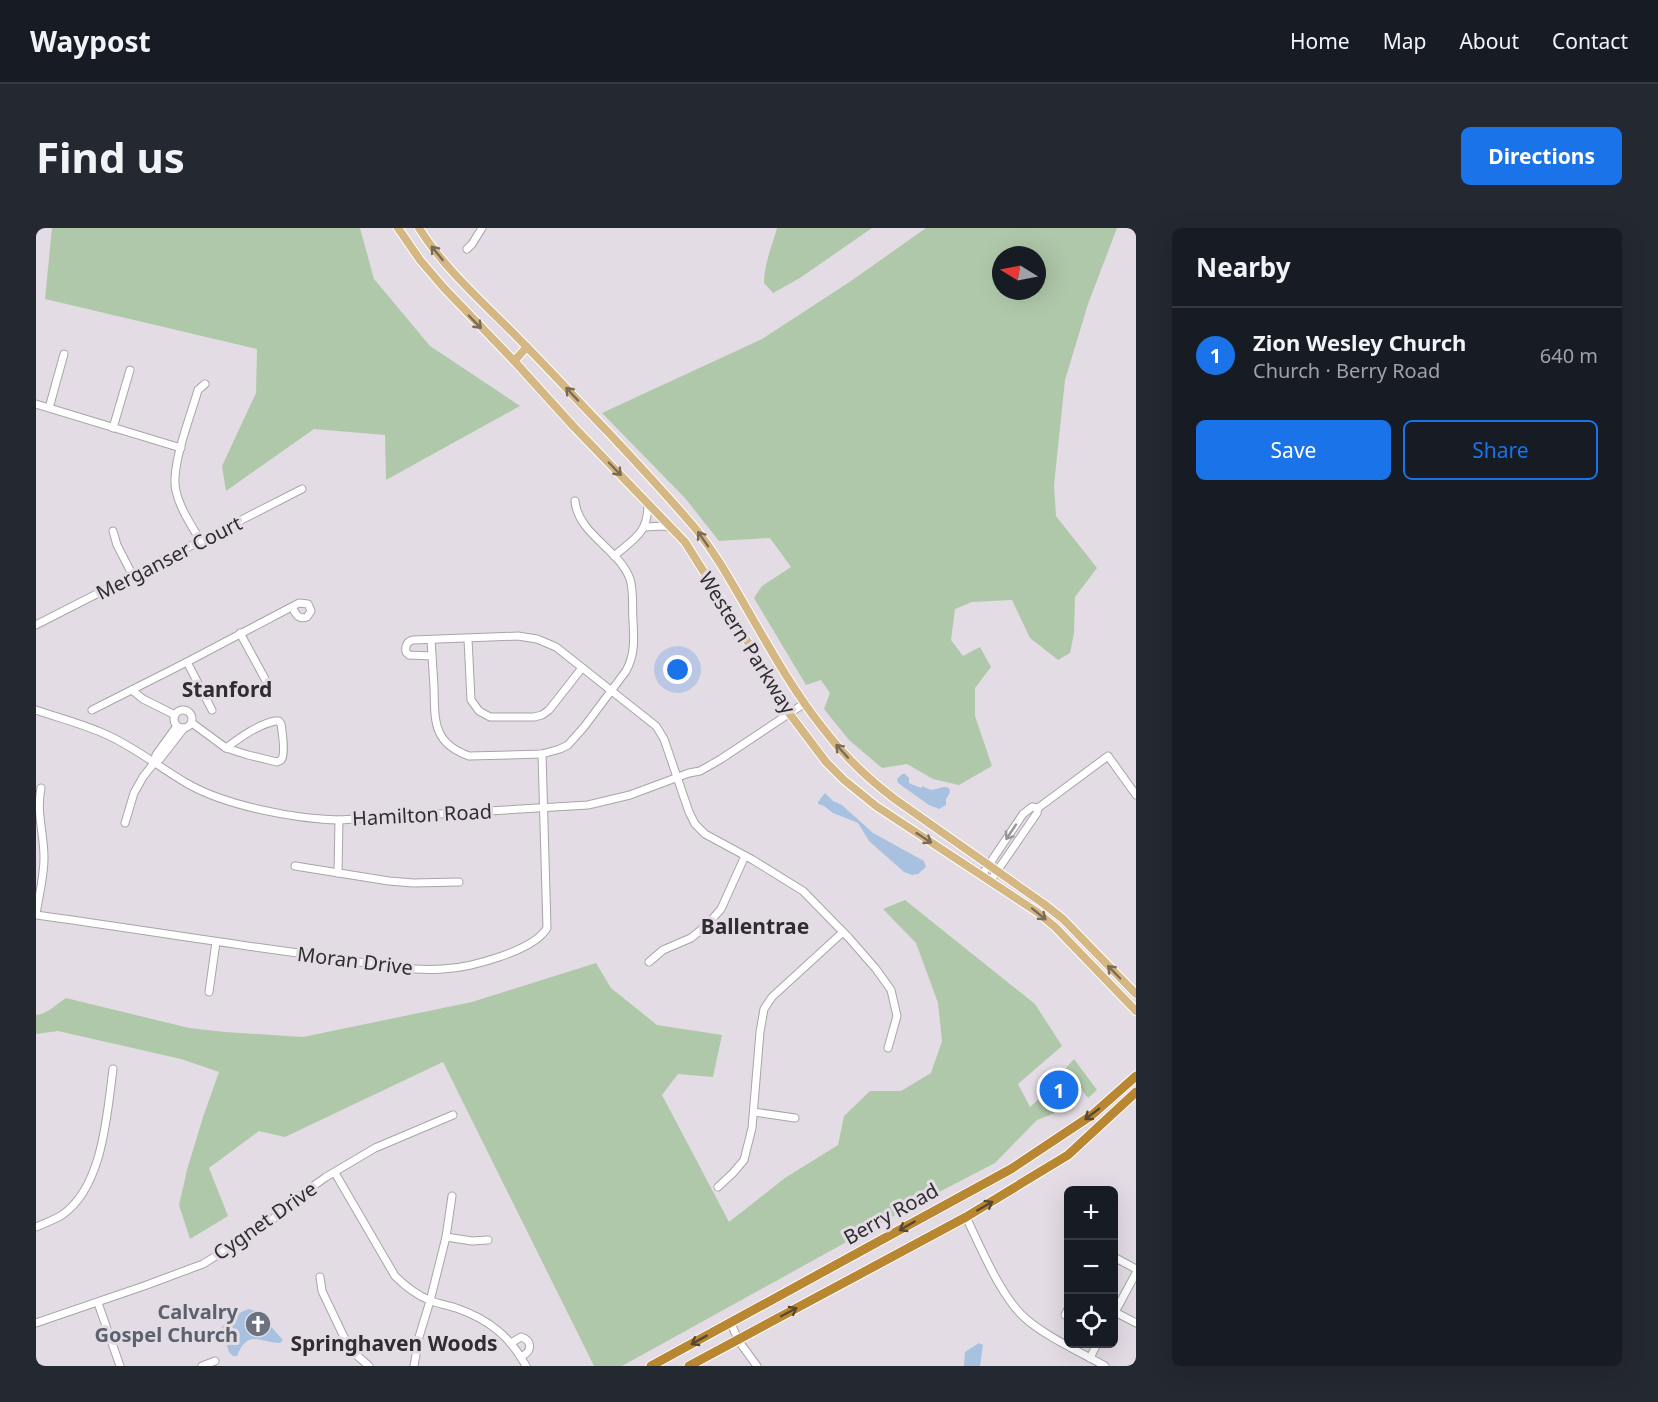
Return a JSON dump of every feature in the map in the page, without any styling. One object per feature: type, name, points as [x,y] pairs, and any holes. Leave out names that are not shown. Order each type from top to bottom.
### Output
[{"type":"highway","name":"Berry Road","points":[[651,1366],[1011,1169],[1092,1114],[1134,1077]]},
{"type":"highway","name":"Berry Road","points":[[689,1366],[966,1217],[1068,1155],[1136,1092]]},
{"type":"main road","name":"Western Parkway","points":[[398,228],[420,260],[444,288],[685,542],[763,666],[789,713],[826,762],[862,797],[1019,898],[1055,927],[1136,1011]]},
{"type":"main road","name":"Western Parkway","points":[[419,228],[452,271],[656,483],[697,530],[804,703],[843,752],[873,782],[1044,903],[1063,919],[1136,994]]},
{"type":"main road","points":[[514,361],[527,347]]},
{"type":"street","points":[[467,249],[482,228]]},
{"type":"street","points":[[49,408],[64,354]]},
{"type":"street","points":[[113,428],[130,370]]},
{"type":"street","points":[[201,542],[179,502],[175,489],[175,474],[198,390],[205,384]]},
{"type":"street","points":[[36,404],[181,448]]},
{"type":"street","name":"Merganser Court","points":[[36,626],[302,489]]},
{"type":"street","points":[[431,640],[435,720],[439,733],[448,745],[461,754],[469,756],[542,754],[568,745],[611,691],[631,661],[634,650],[630,578],[580,518],[576,512],[575,501]]},
{"type":"street","points":[[614,556],[645,527],[648,504]]},
{"type":"street","points":[[645,527],[672,528]]},
{"type":"street","points":[[113,531],[117,545],[133,576]]},
{"type":"street","points":[[92,710],[292,607]]},
{"type":"street","points":[[240,633],[265,679]]},
{"type":"street","points":[[432,656],[410,656],[405,649],[410,641],[518,636],[537,639],[556,647],[659,730],[695,824],[705,834],[803,891],[876,969],[891,990],[897,1016],[888,1048]]},
{"type":"street","points":[[468,639],[471,700],[479,711],[490,717],[542,715],[549,710],[582,668]]},
{"type":"street","points":[[187,662],[212,710]]},
{"type":"street","points":[[132,690],[143,699],[175,715]]},
{"type":"street","name":"Hamilton Road","points":[[36,710],[105,734],[189,784],[223,798],[305,818],[339,820],[588,805],[616,799],[700,771],[804,703]]},
{"type":"street","points":[[183,710],[189,711],[193,717],[192,723],[188,727],[181,727],[174,721],[175,715],[183,710]]},
{"type":"street","points":[[192,723],[226,748],[277,762],[282,758],[281,724],[275,721],[268,723],[243,735],[226,748]]},
{"type":"street","points":[[124,823],[138,785],[154,762],[160,759],[181,727]]},
{"type":"street","points":[[542,754],[544,808]]},
{"type":"street","points":[[991,880],[1037,813],[1038,808],[1108,756],[1136,795]]},
{"type":"street","points":[[36,914],[44,857],[36,812],[36,800],[41,788]]},
{"type":"street","points":[[982,875],[1023,814],[1032,807],[1038,808]]},
{"type":"street","name":"Moran Drive","points":[[36,914],[390,966],[443,969],[478,964],[510,952],[537,938],[547,928],[544,808]]},
{"type":"street","points":[[338,873],[339,820]]},
{"type":"street","points":[[649,962],[663,950],[691,938],[708,925],[721,909],[745,856]]},
{"type":"street","points":[[295,866],[389,881],[459,882]]},
{"type":"street","points":[[718,1187],[744,1160],[752,1128],[764,1010],[772,997],[843,932]]},
{"type":"street","points":[[209,992],[216,942]]},
{"type":"street","points":[[36,1227],[62,1215],[86,1189],[96,1168],[110,1094],[112,1069]]},
{"type":"street","points":[[754,1112],[795,1118]]},
{"type":"street","name":"Cygnet Drive","points":[[36,1323],[203,1264],[267,1224],[316,1184],[375,1148],[453,1115]]},
{"type":"street","points":[[334,1173],[395,1276],[430,1301],[476,1315],[489,1323],[511,1343],[526,1366]]},
{"type":"street","points":[[414,1366],[419,1337],[446,1237],[452,1196]]},
{"type":"street","points":[[966,1217],[996,1278],[1016,1309],[1035,1326],[1105,1366]]},
{"type":"street","points":[[446,1237],[472,1241],[488,1240]]},
{"type":"street","points":[[1118,1260],[1136,1271],[1118,1305]]},
{"type":"street","points":[[320,1277],[321,1291],[344,1335],[354,1353],[369,1366]]},
{"type":"street","points":[[98,1303],[120,1366]]},
{"type":"street","points":[[1118,1314],[1136,1323]]},
{"type":"street","points":[[731,1323],[738,1340],[757,1366]]},
{"type":"street","points":[[511,1343],[521,1337],[528,1340],[529,1350],[521,1356]]},
{"type":"street","points":[[1090,1358],[1095,1348]]},
{"type":"street","points":[[202,1366],[215,1361]]},
{"type":"green space","points":[[52,228],[360,228],[374,279],[430,346],[520,406],[386,480],[385,435],[314,429],[226,491],[222,466],[256,393],[257,349],[45,299]]},
{"type":"green space","points":[[777,228],[872,228],[800,278],[773,293],[764,283],[764,276]]},
{"type":"green space","points":[[926,228],[1117,228],[1088,304],[1065,380],[1054,485],[1056,516],[1097,568],[1075,597],[1074,633],[1070,653],[1058,660],[1030,638],[1012,600],[972,602],[955,609],[951,640],[963,656],[980,647],[991,667],[975,688],[975,716],[992,766],[959,785],[933,779],[907,764],[882,768],[849,740],[824,709],[830,693],[821,680],[806,685],[754,598],[762,586],[791,567],[770,538],[719,541],[685,498],[602,413],[762,339],[851,281]]},
{"type":"green space","points":[[905,900],[1035,1004],[1062,1046],[1018,1084],[1030,1107],[1043,1095],[1055,1113],[1037,1120],[995,1163],[899,1213],[622,1366],[594,1366],[443,1062],[285,1137],[259,1131],[209,1168],[228,1216],[190,1239],[179,1205],[187,1170],[219,1072],[181,1059],[58,1031],[36,1034],[36,1015],[48,1011],[66,998],[189,1028],[303,1037],[472,1002],[596,963],[611,988],[657,1025],[722,1035],[713,1077],[678,1074],[662,1095],[729,1222],[785,1178],[838,1145],[844,1116],[870,1091],[901,1091],[931,1073],[942,1041],[938,1003],[916,943],[883,909]]},
{"type":"green space","points":[[1074,1059],[1097,1090],[1088,1098],[1080,1088],[1075,1091],[1058,1077]]},
{"type":"water","points":[[902,774],[909,778],[909,783],[921,788],[923,786],[934,790],[942,787],[949,788],[946,805],[939,809],[929,805],[898,783],[897,779]]},
{"type":"water","points":[[825,793],[873,833],[924,861],[926,867],[918,874],[912,875],[904,872],[869,841],[858,823],[818,804]]},
{"type":"water","points":[[249,1309],[258,1312],[283,1340],[280,1343],[250,1340],[245,1342],[237,1356],[233,1356],[229,1352],[221,1328],[233,1317]]},
{"type":"water","points":[[979,1343],[983,1345],[980,1366],[964,1366],[965,1352]]},
{"type":"place","name":"Zion Wesley Church","points":[[1059,1090]]},
{"type":"place","name":"Calvalry Gospel Church","points":[[258,1324]]},
{"type":"district","name":"Stanford","points":[[227,690]]},
{"type":"district","name":"Ballentrae","points":[[755,927]]},
{"type":"district","name":"Springhaven Woods","points":[[394,1344]]}]
